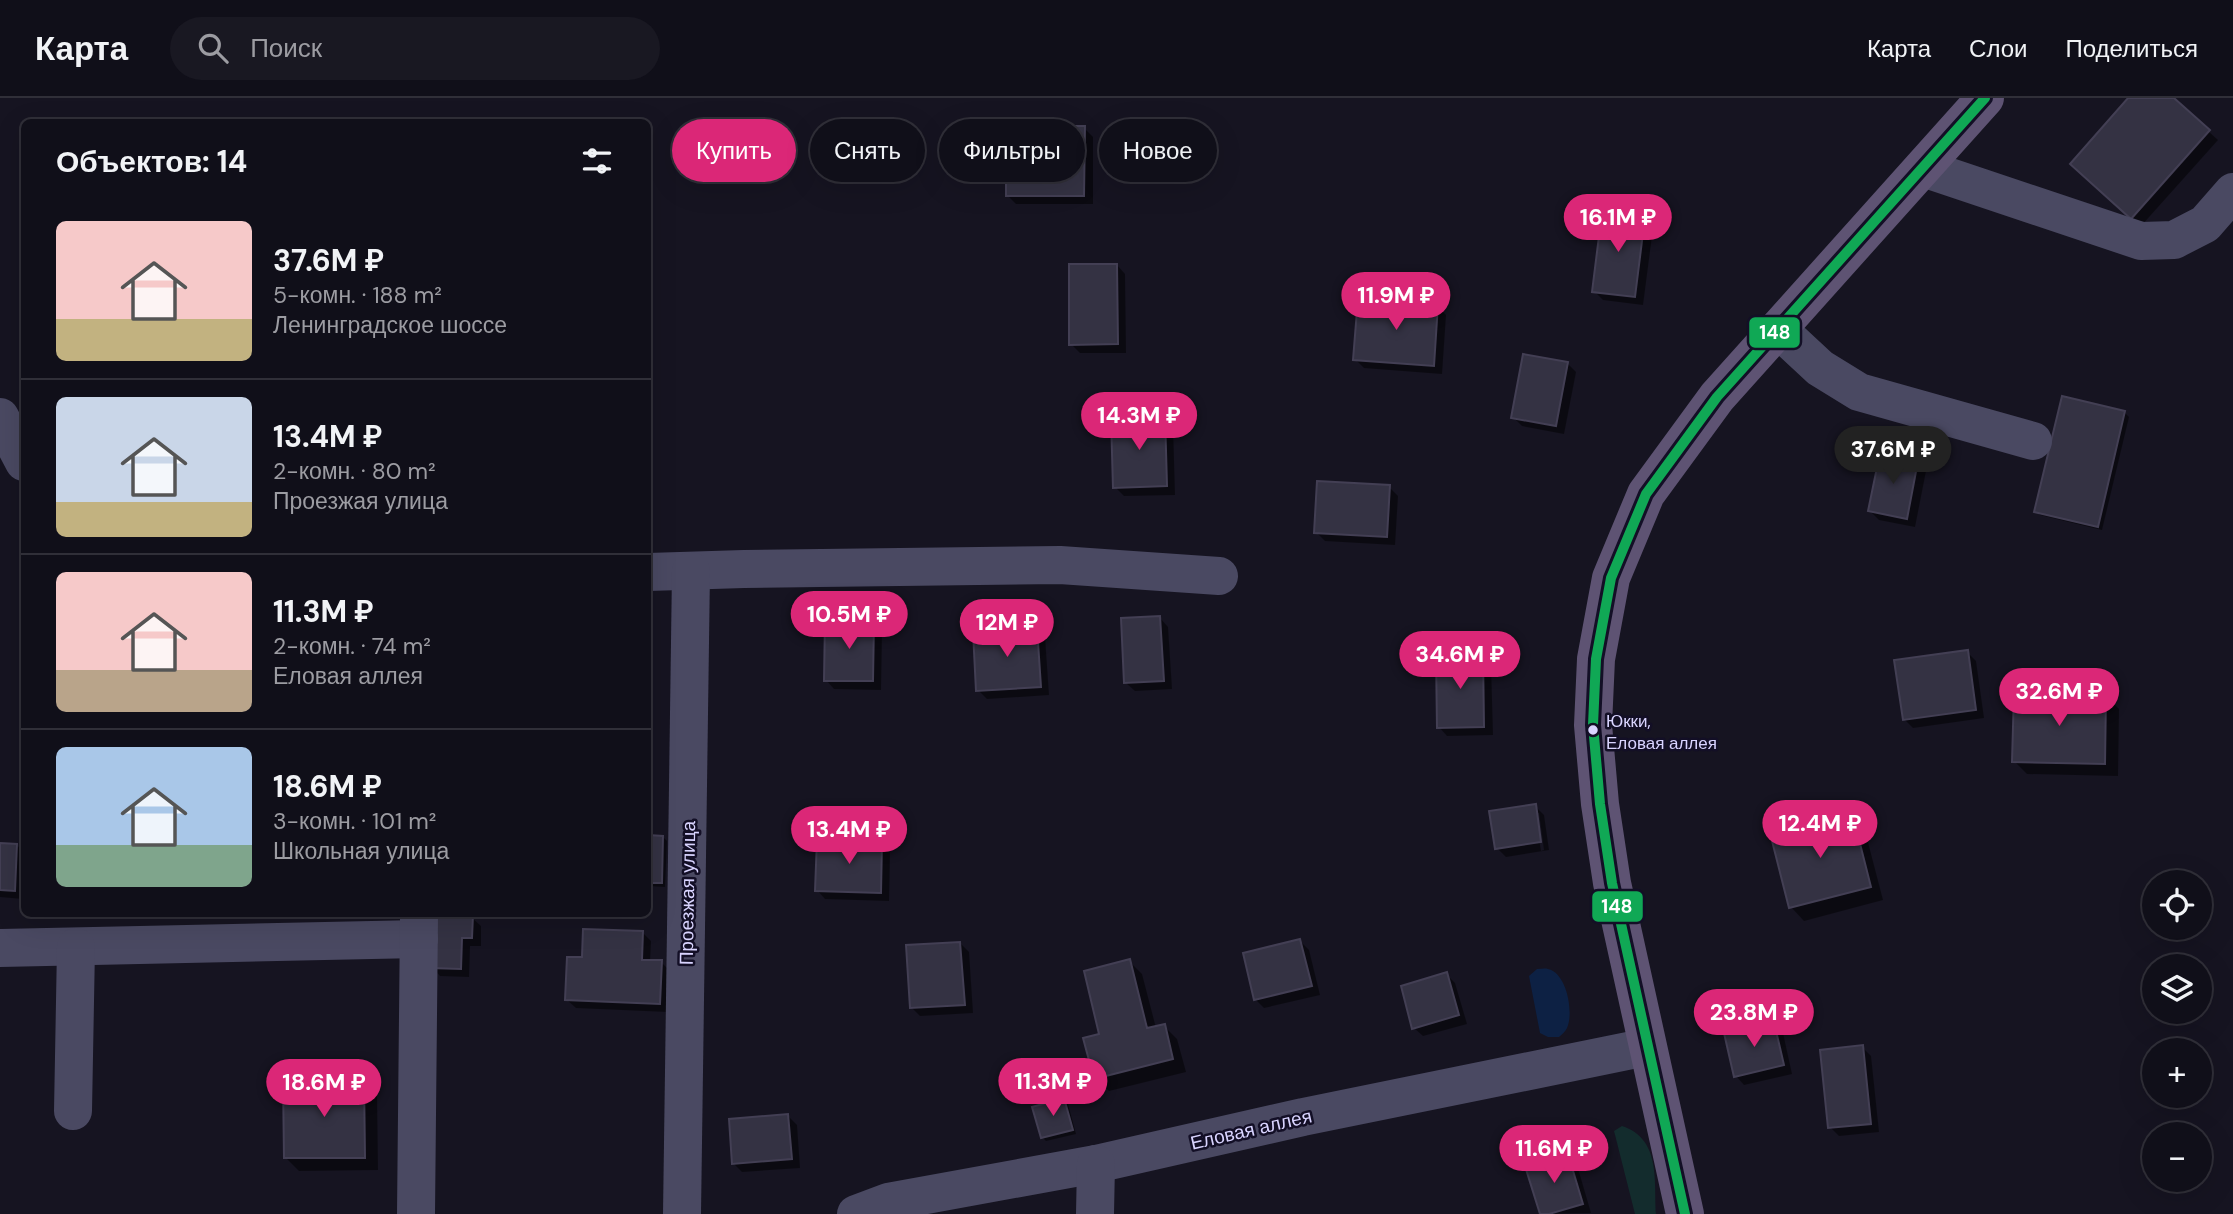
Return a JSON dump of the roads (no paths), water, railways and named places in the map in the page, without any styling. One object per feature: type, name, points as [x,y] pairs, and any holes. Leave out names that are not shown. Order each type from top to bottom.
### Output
[{"type":"main road","points":[[1685,1214],[1612,883],[1600,804],[1593,725],[1596,659],[1611,578],[1646,494],[1717,397],[1985,98]]},
{"type":"street","points":[[1923,168],[2141,241],[2174,240],[2205,224],[2233,192]]},
{"type":"street","points":[[1778,329],[1820,368],[1859,392],[2034,441]]},
{"type":"street","points":[[0,417],[21,456]]},
{"type":"street","points":[[651,572],[758,568],[1060,565],[1219,576]]},
{"type":"street","name":"Проезжая улица","points":[[682,1214],[691,572]]},
{"type":"street","points":[[0,948],[76,947],[419,926],[416,1214]]},
{"type":"street","points":[[74,1111],[76,947]]},
{"type":"street","name":"Еловая аллея","points":[[856,1214],[888,1202],[1096,1164],[1303,1117],[1647,1046]]},
{"type":"street","points":[[1095,1214],[1096,1164]]},
{"type":"water","points":[[1537,969],[1555,972],[1567,994],[1569,1021],[1559,1037],[1548,1037],[1540,1033],[1529,976]]},
{"type":"place","name":"Юкки, Еловая аллея","points":[[1593,730]]}]
